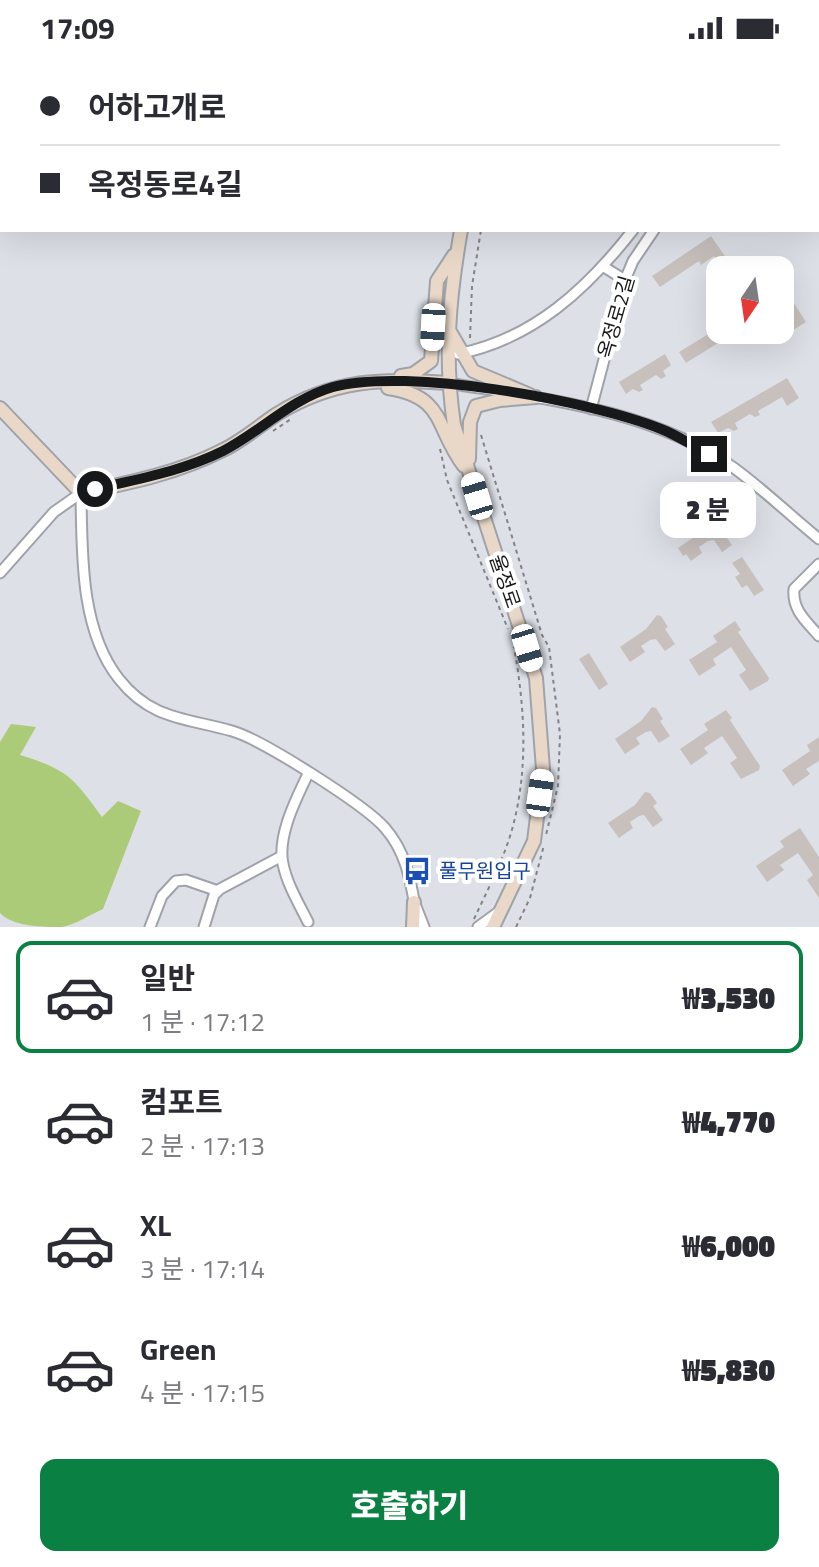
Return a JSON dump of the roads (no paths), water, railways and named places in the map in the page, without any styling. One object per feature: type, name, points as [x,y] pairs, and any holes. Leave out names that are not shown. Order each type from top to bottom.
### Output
[{"type":"main road","name":"율정로","points":[[461,232],[449,296],[447,328],[448,383],[454,425],[536,678],[543,769],[534,841],[493,927]]},
{"type":"main road","points":[[0,408],[81,493],[189,466],[226,449],[278,414],[318,393],[357,382],[413,374],[431,361],[437,281],[458,249]]},
{"type":"main road","points":[[447,328],[473,371],[536,397]]},
{"type":"main road","points":[[357,382],[448,383]]},
{"type":"main road","points":[[357,382],[421,396],[435,410],[449,445],[470,474]]},
{"type":"main road","points":[[470,474],[470,422],[476,406],[536,397]]},
{"type":"main road","points":[[414,902],[418,927]]},
{"type":"main road","points":[[502,927],[503,909]]},
{"type":"street","points":[[447,356],[511,338],[579,292],[631,232]]},
{"type":"street","name":"옥정로2길","points":[[591,409],[625,280],[633,261],[653,232]]},
{"type":"street","points":[[604,267],[625,280]]},
{"type":"street","points":[[448,383],[536,397],[661,429],[733,467],[819,539]]},
{"type":"street","points":[[0,573],[54,512],[81,493]]},
{"type":"street","points":[[81,493],[89,611],[104,655],[120,680],[135,696],[162,714],[247,736],[355,804],[384,827],[405,861],[414,902]]},
{"type":"street","points":[[819,564],[794,589],[793,600],[795,608],[819,636]]},
{"type":"street","points":[[308,774],[293,807],[282,856],[286,877],[308,922]]},
{"type":"street","points":[[204,927],[218,891],[282,856]]},
{"type":"street","points":[[150,927],[162,896],[176,881],[186,880],[218,891]]},
{"type":"street","points":[[478,927],[503,909]]},
{"type":"place","name":"풀무원입구","points":[[417,871]]}]
